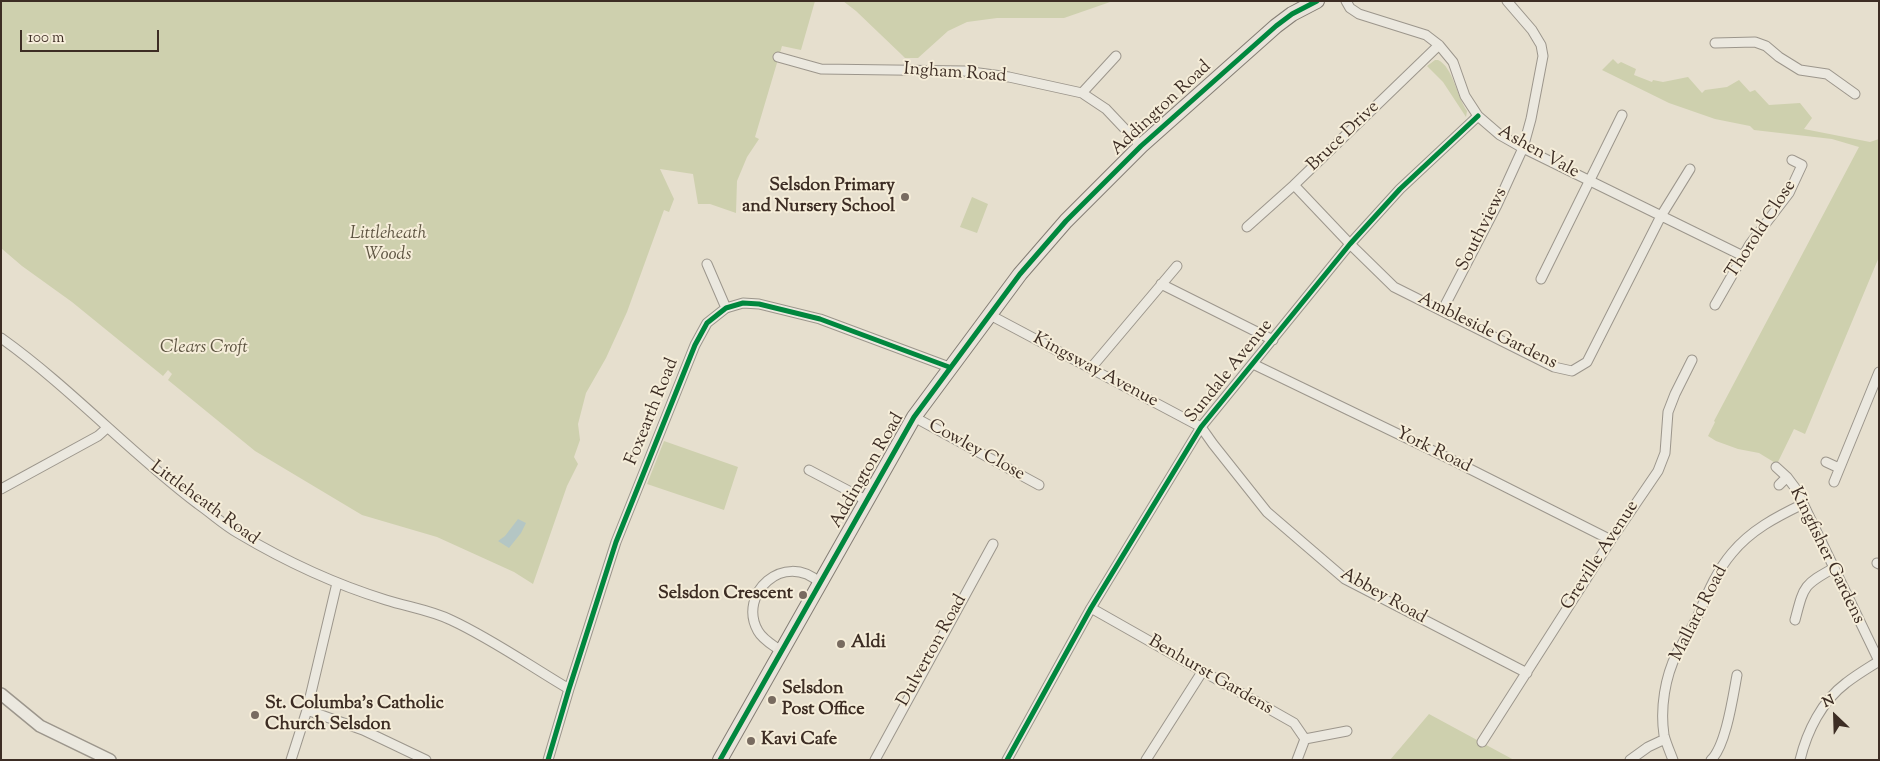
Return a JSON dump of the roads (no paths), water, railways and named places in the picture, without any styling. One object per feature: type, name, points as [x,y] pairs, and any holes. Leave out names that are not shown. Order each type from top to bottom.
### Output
[{"type":"main road","name":"Addington Road","points":[[720,760],[914,417],[949,367],[1020,274],[1066,221],[1141,146],[1276,26],[1292,14],[1317,1]]},
{"type":"street","name":"Ashen Vale","points":[[1346,1],[1350,8],[1359,14],[1426,35],[1439,45],[1453,62],[1465,96],[1478,116],[1500,135],[1588,181],[1743,256]]},
{"type":"street","name":"Southviews","points":[[1442,311],[1497,205],[1523,148],[1531,119],[1543,56],[1541,45],[1538,38],[1507,1]]},
{"type":"street","points":[[1714,42],[1755,42],[1766,46],[1778,57],[1800,70],[1827,74],[1855,94]]},
{"type":"street","name":"Bruce Drive","points":[[1247,228],[1294,186],[1439,45]]},
{"type":"street","points":[[1082,93],[1116,56]]},
{"type":"street","name":"Ingham Road","points":[[778,57],[821,69],[964,71],[1009,77],[1082,93],[1106,109],[1141,146]]},
{"type":"street","points":[[1541,279],[1622,115]]},
{"type":"street","name":"Sundale Avenue","points":[[1007,760],[1092,608],[1201,426],[1350,244],[1400,189],[1478,116]]},
{"type":"street","name":"Thorold Close","points":[[1715,305],[1743,256],[1788,193],[1802,165],[1792,160]]},
{"type":"street","name":"Ambleside Gardens","points":[[1294,186],[1394,286],[1554,367],[1572,370],[1587,362],[1661,216],[1690,169]]},
{"type":"street","points":[[707,264],[726,308]]},
{"type":"street","points":[[1091,368],[1177,266]]},
{"type":"street","points":[[1161,284],[1273,340]]},
{"type":"street","name":"Foxearth Road","points":[[548,760],[616,542],[695,345],[707,324],[726,308],[743,302],[759,304],[820,319],[949,367]]},
{"type":"street","name":"Kingsway Avenue","points":[[990,315],[1201,426]]},
{"type":"street","name":"Littleheath Road","points":[[1,338],[70,394],[182,491],[236,532],[288,561],[337,583],[452,620],[569,688]]},
{"type":"street","name":"Greville Avenue","points":[[1482,742],[1611,540],[1658,471],[1665,453],[1668,412],[1692,360]]},
{"type":"street","name":"York Road","points":[[1253,364],[1454,461],[1611,540]]},
{"type":"street","points":[[1834,482],[1879,372]]},
{"type":"street","name":"Cowley Close","points":[[914,417],[1039,486]]},
{"type":"street","name":"Abbey Road","points":[[1201,426],[1212,444],[1267,512],[1345,579],[1527,673]]},
{"type":"street","points":[[1,489],[98,436],[108,428]]},
{"type":"street","points":[[1826,462],[1839,468]]},
{"type":"street","name":"Kingfisher Gardens","points":[[1776,468],[1796,489],[1879,661]]},
{"type":"street","points":[[809,470],[866,500]]},
{"type":"street","name":"Kingfisher Gardens","points":[[1779,485],[1787,478]]},
{"type":"street","name":"Mallard Road","points":[[1673,760],[1666,739],[1663,710],[1667,685],[1676,655],[1695,622],[1712,584],[1731,554],[1750,535],[1770,520],[1803,504]]},
{"type":"street","name":"Dulverton Road","points":[[874,760],[993,544]]},
{"type":"street","points":[[1795,620],[1793,609],[1802,592],[1813,580],[1834,568]]},
{"type":"street","points":[[781,651],[764,638],[756,627],[753,608],[758,593],[770,577],[790,570],[806,574],[820,583]]},
{"type":"street","points":[[291,760],[307,710],[337,583]]},
{"type":"street","name":"Benhurst Gardens","points":[[1092,608],[1294,723],[1304,739]]},
{"type":"street","points":[[1800,760],[1805,741],[1822,707],[1844,684],[1879,661]]},
{"type":"street","points":[[1146,760],[1202,672]]},
{"type":"street","points":[[1711,760],[1716,756],[1723,739],[1737,675]]},
{"type":"street","points":[[1,694],[40,726],[110,760]]},
{"type":"street","points":[[307,710],[363,730],[426,760]]},
{"type":"street","points":[[1297,760],[1304,739],[1348,731]]},
{"type":"street","points":[[1630,760],[1648,747],[1666,739]]},
{"type":"place","name":"Selsdon Primary and Nursery School","points":[[905,197]]},
{"type":"place","name":"Selsdon Crescent","points":[[803,595]]},
{"type":"place","name":"Aldi","points":[[841,644]]},
{"type":"place","name":"Selsdon Post Office","points":[[772,700]]},
{"type":"place","name":"St. Columba's Catholic Church Selsdon","points":[[255,715]]},
{"type":"place","name":"Kavi Cafe","points":[[751,741]]},
{"type":"park label","name":"Littleheath Woods","points":[[388,245]]},
{"type":"park label","name":"Clears Croft","points":[[204,349]]}]
